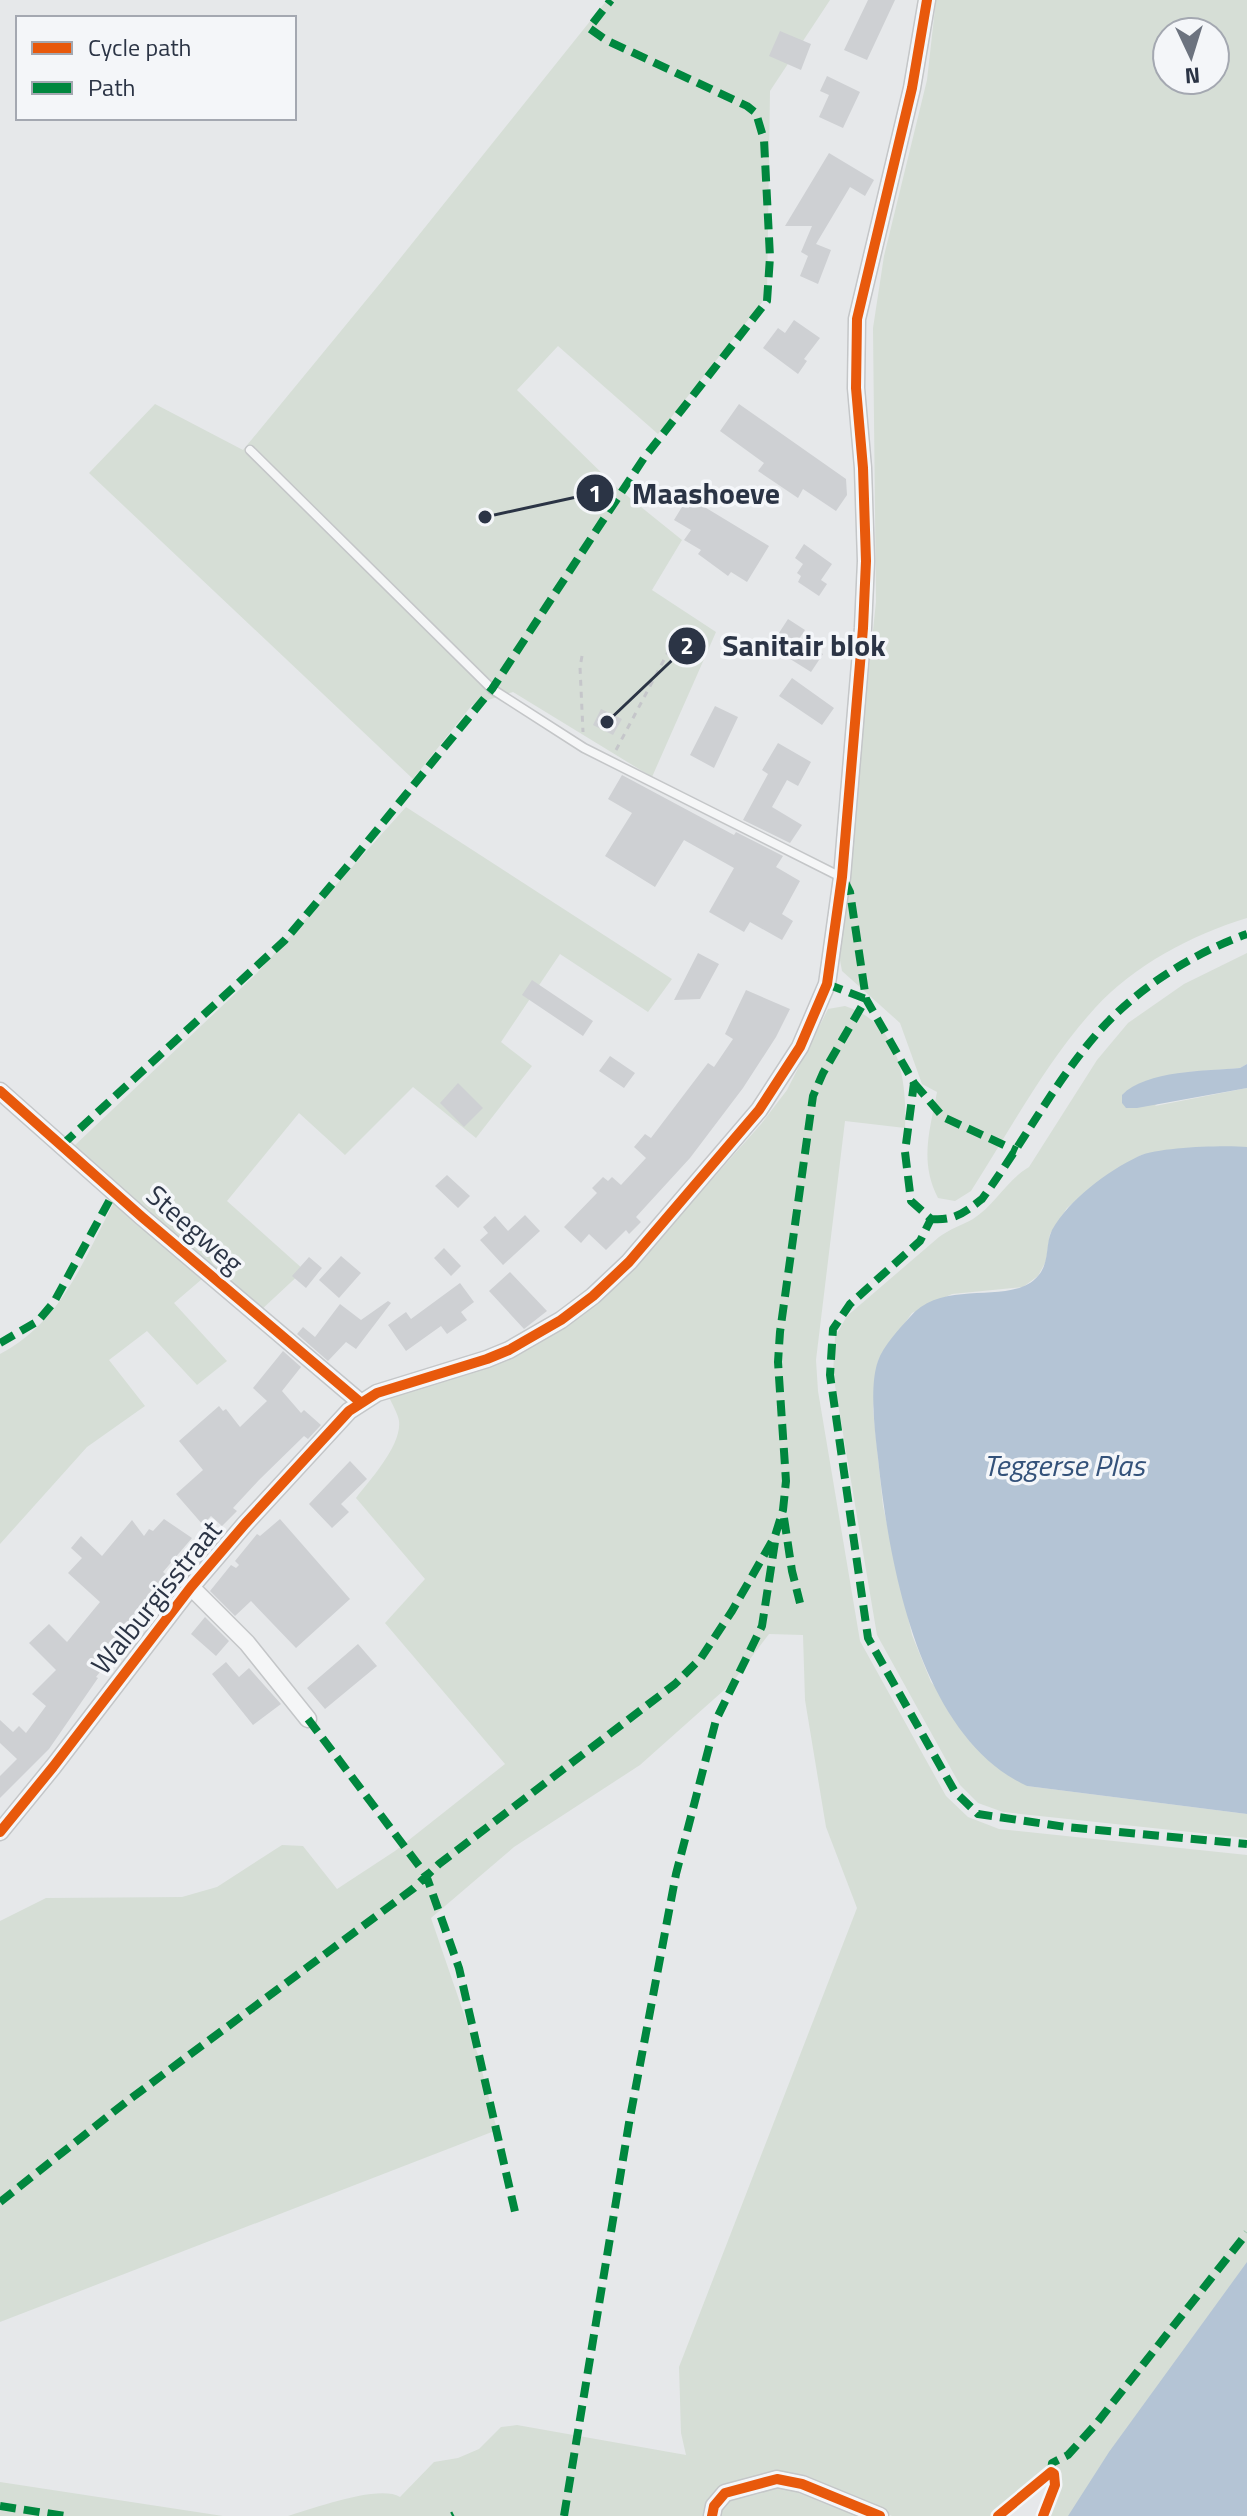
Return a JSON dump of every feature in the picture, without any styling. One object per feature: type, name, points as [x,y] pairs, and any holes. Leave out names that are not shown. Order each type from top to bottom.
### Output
[{"type":"street","points":[[360,1402],[377,1393],[509,1350],[561,1320],[602,1289],[629,1262],[759,1110],[800,1047],[827,984],[842,877],[866,561],[856,388],[857,319],[912,88],[927,0]]},
{"type":"street","name":"Steegweg","points":[[0,1091],[142,1217],[360,1402]]},
{"type":"street","name":"Walburgisstraat","points":[[0,1832],[191,1587],[298,1465],[360,1402]]},
{"type":"street","points":[[191,1587],[247,1643],[308,1719]]},
{"type":"street","points":[[712,2516],[714,2506],[725,2493],[777,2479],[802,2484],[880,2516]]},
{"type":"lane","points":[[250,450],[492,689],[584,748],[842,877]]},
{"type":"path","points":[[610,761],[682,626]]},
{"type":"path","points":[[582,656],[580,680],[584,748]]},
{"type":"path","points":[[998,2516],[1051,2472],[1056,2481],[1043,2516]]},
{"type":"shaded area","points":[[607,0],[830,0],[770,91],[767,296],[658,434],[558,346],[517,390],[615,486],[682,540],[652,590],[716,632],[652,777],[513,692],[472,705],[413,779],[89,473],[155,404],[243,450]]},
{"type":"shaded area","points":[[936,0],[1247,0],[1247,918],[1185,942],[1146,965],[1110,993],[1060,1051],[971,1191],[955,1201],[938,1198],[929,1171],[929,1132],[937,1092],[922,1084],[900,1023],[842,971],[839,955],[876,602],[873,328],[884,256],[927,80]]},
{"type":"shaded area","points":[[406,807],[672,979],[648,1012],[560,954],[501,1042],[532,1066],[476,1138],[413,1087],[345,1155],[299,1113],[227,1201],[304,1270],[260,1311],[74,1146],[257,973]]},
{"type":"shaded area","points":[[1247,953],[1247,1064],[1240,1068],[1189,1072],[1155,1106],[1247,1088],[1247,1147],[1194,1148],[1141,1155],[1097,1183],[1067,1208],[1050,1234],[1046,1261],[1038,1276],[1023,1287],[952,1294],[912,1313],[878,1361],[873,1409],[883,1506],[912,1635],[931,1682],[1027,1786],[1247,1814],[1247,1838],[1003,1812],[978,1803],[960,1785],[877,1635],[833,1374],[835,1337],[847,1316],[939,1237],[981,1213],[1029,1167],[1097,1060],[1128,1023],[1184,984]]},
{"type":"shaded area","points":[[845,1006],[863,1014],[888,1039],[901,1072],[905,1109],[905,1128],[845,1121],[816,1360],[818,1391],[860,1641],[946,1796],[968,1817],[999,1829],[1247,1855],[1247,2516],[1048,2516],[1060,2483],[1054,2465],[993,2516],[892,2516],[800,2479],[752,2480],[707,2516],[288,2516],[362,2495],[390,2494],[400,2497],[434,2462],[458,2458],[479,2449],[501,2427],[517,2425],[686,2455],[681,2433],[679,2367],[857,1908],[826,1827],[805,1700],[803,1635],[769,1634],[732,1683],[640,1765],[514,1847],[431,1918],[478,2055],[497,2130],[0,2322],[0,1921],[46,1898],[182,1897],[217,1887],[282,1845],[303,1846],[337,1889],[395,1851],[505,1764],[385,1623],[425,1579],[356,1498],[396,1441],[399,1421],[389,1397],[471,1371],[629,1273],[761,1124],[787,1090],[828,1009]]},
{"type":"shaded area","points":[[114,1202],[202,1279],[174,1303],[227,1361],[197,1385],[147,1331],[109,1360],[145,1406],[87,1447],[0,1544],[0,1354],[21,1341],[55,1307],[81,1267]]},
{"type":"shaded area","points":[[0,2482],[223,2516],[0,2516]]},
{"type":"shaded area","points":[[780,2483],[872,2516],[715,2516],[723,2499]]},
{"type":"water","points":[[1247,1064],[1247,1088],[1137,1108],[1126,1108],[1122,1103],[1122,1095],[1133,1087],[1161,1076],[1240,1068]]},
{"type":"water","name":"Teggerse Plas","points":[[1247,1147],[1247,1814],[1027,1786],[990,1762],[960,1729],[935,1688],[916,1643],[902,1595],[883,1500],[874,1409],[878,1361],[896,1332],[924,1305],[940,1298],[1012,1290],[1038,1276],[1044,1265],[1052,1230],[1069,1208],[1102,1178],[1139,1156],[1176,1149]]},
{"type":"water","points":[[1247,2262],[1247,2516],[1068,2516],[1109,2452]]},
{"type":"building","points":[[868,0],[895,0],[867,60],[844,50]]},
{"type":"building","points":[[780,31],[811,44],[801,70],[769,56]]},
{"type":"building","points":[[827,76],[860,92],[843,128],[819,117],[829,95],[820,91]]},
{"type":"building","points":[[829,153],[874,180],[865,196],[850,187],[816,244],[831,250],[818,284],[800,276],[808,256],[801,252],[812,226],[785,226]]},
{"type":"building","points":[[794,320],[820,338],[804,359],[807,361],[798,374],[763,348],[778,328],[785,333]]},
{"type":"building","points":[[739,404],[846,479],[847,495],[836,511],[803,489],[798,498],[758,471],[764,463],[720,431]]},
{"type":"building","points":[[688,497],[769,546],[747,582],[731,572],[728,576],[698,554],[701,550],[684,540],[691,530],[674,520]]},
{"type":"building","points":[[804,544],[832,564],[821,580],[827,584],[819,596],[798,582],[801,576],[797,573],[803,564],[795,558]]},
{"type":"building","points":[[788,619],[805,630],[799,639],[823,654],[811,672],[779,652],[785,642],[777,636]]},
{"type":"building","points":[[792,678],[834,708],[822,725],[779,696]]},
{"type":"building","points":[[715,706],[738,717],[714,768],[690,755]]},
{"type":"building","points":[[601,709],[622,719],[613,735],[593,725]]},
{"type":"building","points":[[778,743],[811,762],[798,786],[787,780],[772,807],[802,825],[790,843],[743,820],[768,774],[762,770]]},
{"type":"building","points":[[622,775],[734,835],[736,832],[783,856],[776,867],[800,881],[782,914],[793,921],[782,940],[750,922],[744,932],[709,912],[734,868],[684,840],[655,887],[605,856],[632,813],[608,799]]},
{"type":"building","points":[[698,953],[719,964],[700,999],[674,1000]]},
{"type":"building","points":[[532,980],[593,1021],[583,1036],[522,995]]},
{"type":"building","points":[[746,990],[790,1009],[743,1088],[690,1158],[636,1217],[641,1222],[629,1234],[626,1230],[606,1250],[589,1234],[581,1243],[564,1227],[597,1193],[592,1188],[603,1177],[608,1181],[612,1177],[621,1185],[646,1158],[634,1147],[645,1134],[651,1138],[708,1063],[714,1067],[733,1039],[725,1034]]},
{"type":"building","points":[[610,1056],[635,1073],[624,1088],[599,1071]]},
{"type":"building","points":[[458,1083],[483,1108],[464,1127],[440,1103]]},
{"type":"building","points":[[447,1175],[470,1196],[458,1208],[435,1186]]},
{"type":"building","points":[[525,1215],[540,1231],[503,1265],[480,1240],[488,1233],[483,1227],[495,1216],[508,1231]]},
{"type":"building","points":[[444,1248],[461,1266],[451,1276],[434,1258]]},
{"type":"building","points":[[341,1256],[361,1273],[339,1298],[319,1280]]},
{"type":"building","points":[[309,1257],[322,1268],[306,1288],[292,1276]]},
{"type":"building","points":[[510,1272],[547,1311],[524,1329],[489,1291]]},
{"type":"building","points":[[460,1283],[474,1302],[461,1312],[467,1320],[447,1334],[441,1326],[406,1351],[388,1325],[406,1312],[411,1319]]},
{"type":"building","points":[[388,1301],[391,1303],[356,1349],[346,1342],[328,1361],[297,1334],[303,1327],[315,1337],[340,1304],[361,1320]]},
{"type":"building","points":[[283,1351],[301,1367],[282,1391],[301,1413],[304,1410],[321,1425],[308,1439],[304,1436],[259,1480],[233,1508],[237,1511],[222,1526],[211,1516],[203,1525],[176,1494],[203,1470],[179,1441],[219,1406],[223,1411],[226,1409],[240,1427],[267,1401],[253,1388]]},
{"type":"building","points":[[350,1461],[367,1479],[341,1504],[349,1512],[332,1528],[309,1504]]},
{"type":"building","points":[[164,1519],[192,1538],[163,1572],[173,1580],[96,1677],[49,1749],[0,1798],[0,1776],[17,1759],[0,1743],[0,1720],[13,1732],[19,1726],[26,1733],[46,1706],[32,1694],[56,1670],[29,1643],[49,1624],[67,1642],[100,1602],[68,1573],[82,1558],[71,1548],[81,1536],[102,1556],[132,1520],[144,1536]]},
{"type":"building","points":[[280,1519],[350,1599],[296,1648],[251,1601],[235,1616],[210,1591],[231,1565],[236,1568],[239,1565],[235,1561],[257,1534],[260,1536]]},
{"type":"building","points":[[205,1617],[229,1641],[216,1656],[191,1634]]},
{"type":"building","points":[[358,1644],[377,1666],[325,1709],[307,1688]]},
{"type":"building","points":[[226,1662],[239,1677],[249,1668],[281,1704],[253,1725],[212,1674]]},
{"type":"marked path","points":[[62,1145],[285,940],[350,863],[492,689],[644,458],[767,301],[770,257],[764,140],[756,113],[606,40],[589,28],[611,0]]},
{"type":"marked path","points":[[844,880],[850,892],[866,999],[914,1083],[905,1152],[911,1201],[931,1219],[920,1241],[850,1304],[833,1329],[830,1375],[868,1638],[955,1792],[978,1814],[1066,1827],[1247,1844]]},
{"type":"marked path","points":[[931,1219],[958,1215],[982,1199],[1080,1055],[1127,1003],[1185,963],[1247,934]]},
{"type":"marked path","points":[[827,984],[866,999]]},
{"type":"marked path","points":[[0,2202],[126,2102],[414,1888],[439,1864],[675,1684],[701,1658],[775,1536],[783,1510],[786,1481],[778,1362],[780,1332],[813,1096],[866,999]]},
{"type":"marked path","points":[[914,1083],[943,1117],[1017,1151]]},
{"type":"marked path","points":[[0,1343],[38,1321],[54,1302],[114,1192]]},
{"type":"marked path","points":[[784,1518],[800,1603]]},
{"type":"marked path","points":[[564,2516],[629,2123],[676,1874],[716,1720],[762,1626],[775,1542]]},
{"type":"marked path","points":[[308,1719],[426,1875],[459,1968],[516,2216]]},
{"type":"marked path","points":[[1051,2472],[1052,2463],[1068,2455],[1096,2424],[1247,2233]]},
{"type":"marked path","points":[[0,2506],[65,2516]]},
{"type":"cycle path","points":[[0,1832],[191,1587],[349,1411],[377,1393],[509,1350],[561,1320],[593,1296],[629,1262],[759,1110],[800,1047],[827,984],[842,877],[863,628],[866,561],[856,388],[857,319],[912,88],[927,0]]},
{"type":"cycle path","points":[[0,1091],[142,1217],[360,1402]]},
{"type":"cycle path","points":[[998,2516],[1051,2472],[1055,2485],[1043,2516]]},
{"type":"cycle path","points":[[712,2516],[714,2506],[725,2493],[777,2479],[802,2484],[880,2516]]},
{"type":"place","name":"Maashoeve","points":[[485,517]]},
{"type":"place","name":"Sanitair blok","points":[[607,722]]}]
